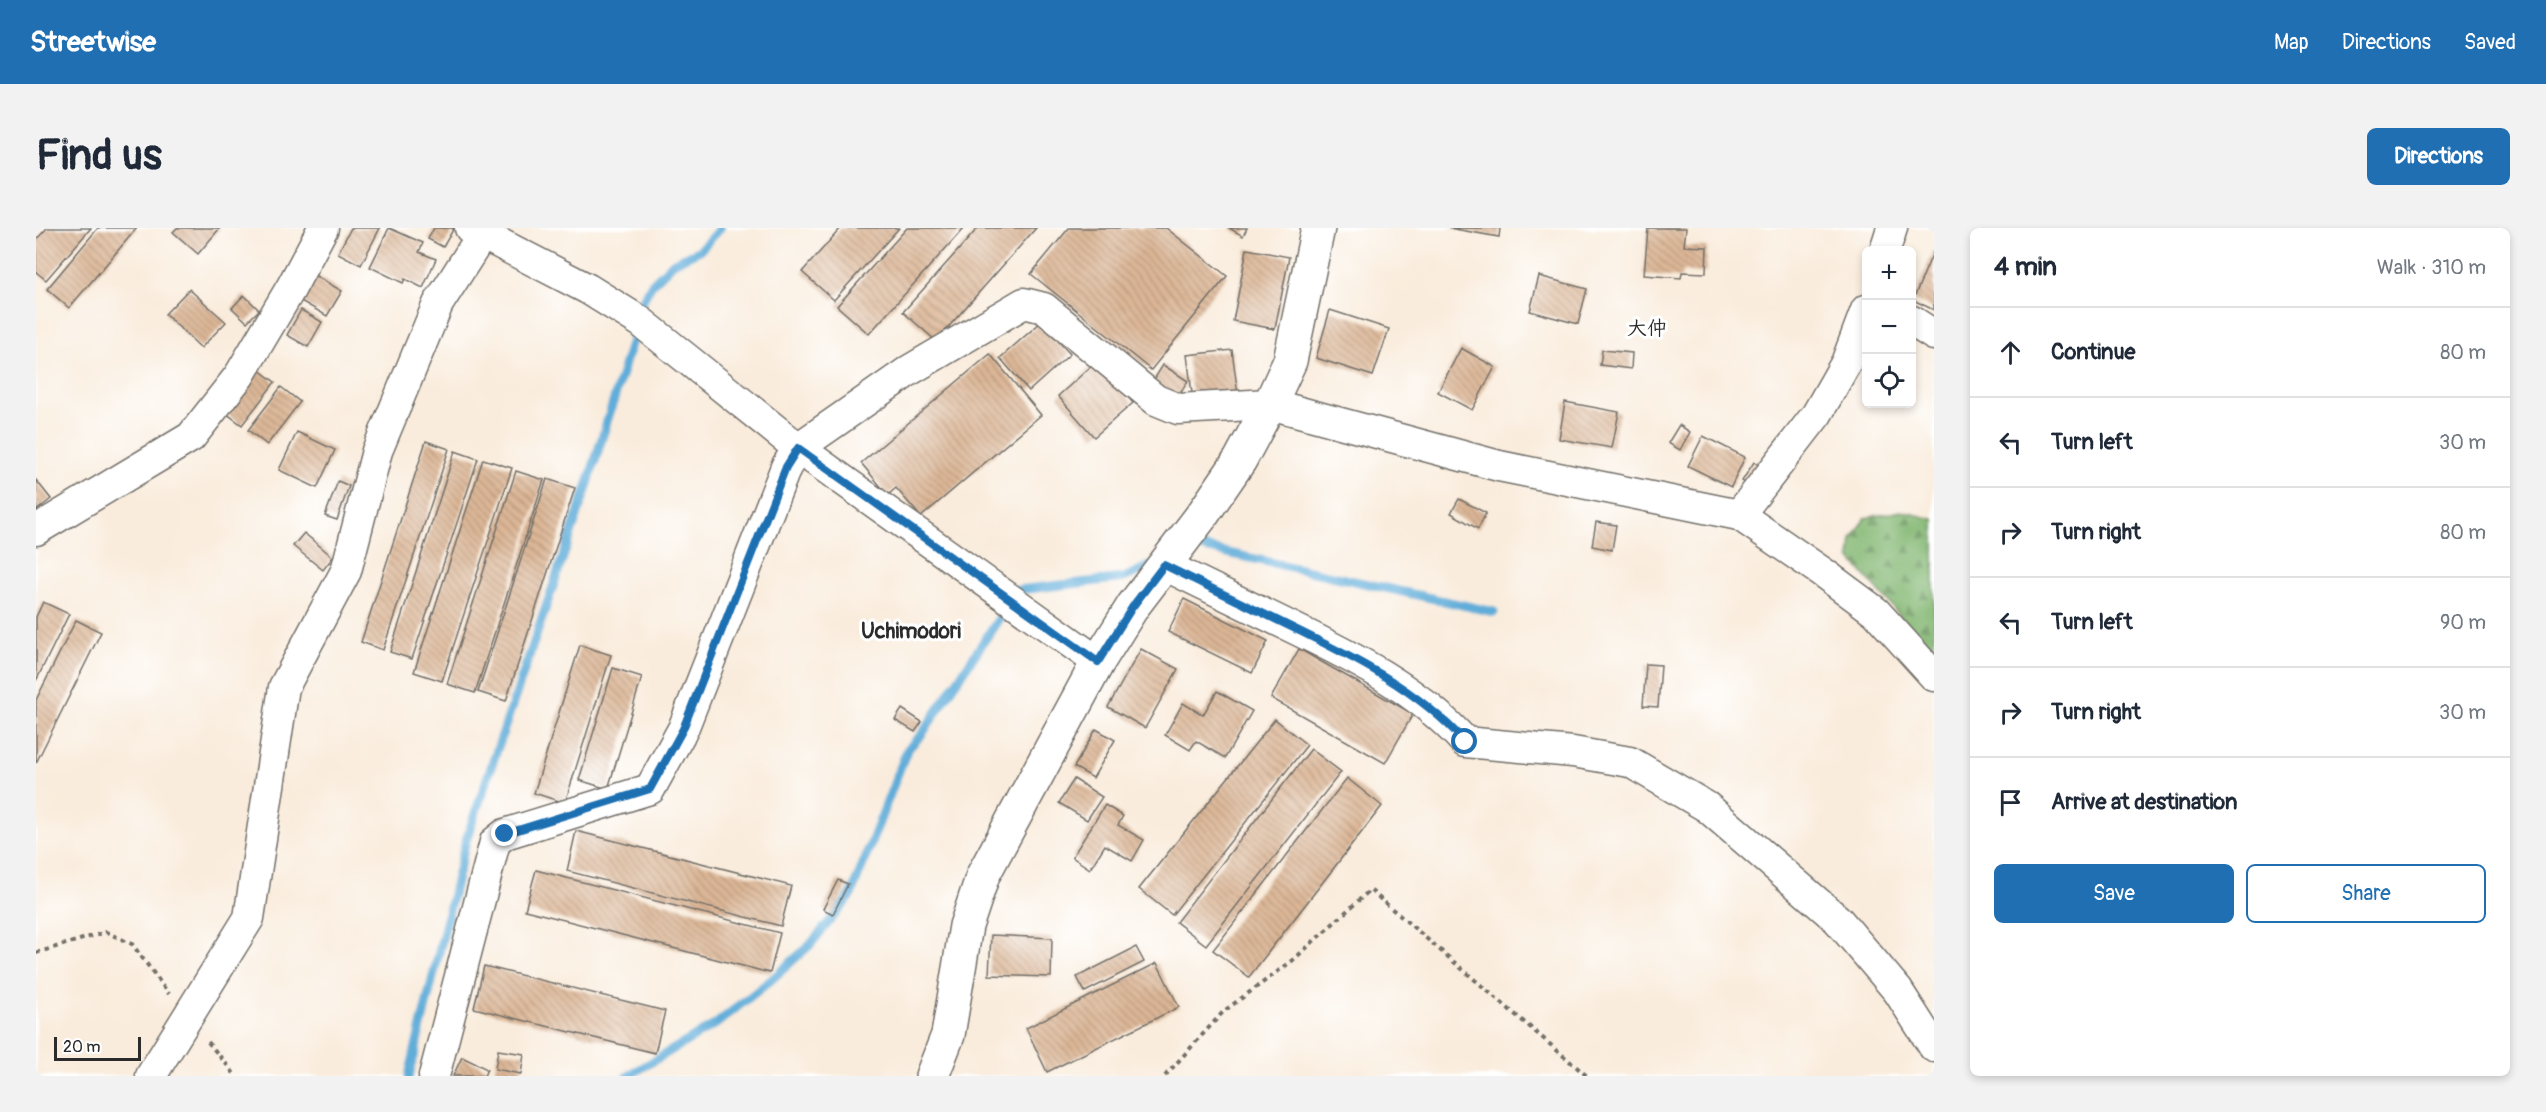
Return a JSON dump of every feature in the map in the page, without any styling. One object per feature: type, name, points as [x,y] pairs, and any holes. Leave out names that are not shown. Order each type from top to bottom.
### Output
[{"type":"street","points":[[36,530],[191,437],[239,376],[323,228]]},
{"type":"street","points":[[932,1076],[948,1035],[966,926],[983,875],[1098,662],[1133,606],[1203,514],[1240,460],[1269,404],[1290,361],[1318,228]]},
{"type":"street","points":[[1887,246],[1892,228]]},
{"type":"street","points":[[151,1076],[249,918],[284,687],[346,571],[359,513],[377,451],[438,304],[476,231],[588,289],[641,322],[798,448],[1098,662]]},
{"type":"street","points":[[434,1076],[495,842],[505,834],[650,789],[683,729],[786,467],[798,448],[910,370],[1024,303],[1044,308],[1156,400],[1178,409],[1269,404],[1499,466],[1739,515],[1876,612],[1934,676]]},
{"type":"street","points":[[1739,515],[1817,414],[1846,363],[1862,321]]},
{"type":"street","points":[[1916,324],[1934,335]]},
{"type":"street","points":[[1164,565],[1342,652],[1399,686],[1445,720],[1465,742],[1573,752],[1630,762],[1707,807],[1838,920],[1898,991],[1934,1047]]},
{"type":"path","points":[[1165,1076],[1224,1011],[1292,961],[1370,890],[1587,1076]]},
{"type":"path","points":[[36,953],[105,932],[132,944],[188,1018],[236,1076]]},
{"type":"green space","points":[[1901,511],[1934,519],[1934,655],[1850,558],[1852,539],[1865,518]]},
{"type":"building","points":[[47,228],[91,228],[46,280],[36,272],[36,240]]},
{"type":"building","points":[[98,228],[137,228],[69,308],[47,289]]},
{"type":"building","points":[[177,228],[220,228],[198,254],[173,232]]},
{"type":"building","points":[[351,228],[380,228],[361,265],[338,253]]},
{"type":"building","points":[[389,228],[423,243],[419,252],[436,259],[423,288],[405,279],[403,283],[370,267]]},
{"type":"building","points":[[434,228],[454,228],[443,247],[428,239]]},
{"type":"building","points":[[841,228],[899,228],[834,300],[802,272]]},
{"type":"building","points":[[907,228],[964,228],[869,334],[837,306]]},
{"type":"building","points":[[978,228],[1036,228],[936,341],[903,312]]},
{"type":"building","points":[[1069,228],[1166,228],[1227,276],[1151,370],[1031,274]]},
{"type":"building","points":[[1229,228],[1247,228],[1243,236]]},
{"type":"building","points":[[1449,228],[1500,228],[1499,237]]},
{"type":"building","points":[[1648,228],[1686,228],[1684,246],[1707,247],[1706,273],[1682,272],[1681,278],[1644,275]]},
{"type":"building","points":[[1247,249],[1289,257],[1275,329],[1233,321]]},
{"type":"building","points":[[1934,250],[1934,310],[1916,301],[1916,293]]},
{"type":"building","points":[[314,275],[342,291],[327,316],[299,300]]},
{"type":"building","points":[[1539,276],[1587,289],[1578,324],[1530,311]]},
{"type":"building","points":[[189,289],[226,322],[201,348],[165,314]]},
{"type":"building","points":[[244,295],[259,310],[247,322],[232,308]]},
{"type":"building","points":[[301,310],[322,322],[308,347],[287,335]]},
{"type":"building","points":[[1330,310],[1389,329],[1373,376],[1316,358]]},
{"type":"building","points":[[1041,322],[1070,354],[1029,391],[1000,358]]},
{"type":"building","points":[[1461,348],[1495,367],[1472,410],[1438,392]]},
{"type":"building","points":[[1232,350],[1238,395],[1193,401],[1187,355]]},
{"type":"building","points":[[1602,350],[1632,353],[1631,369],[1600,365]]},
{"type":"building","points":[[990,354],[1041,415],[921,517],[896,488],[888,495],[861,463]]},
{"type":"building","points":[[1097,361],[1133,403],[1094,437],[1058,396]]},
{"type":"building","points":[[1163,365],[1188,381],[1178,397],[1153,381]]},
{"type":"building","points":[[259,370],[275,382],[242,425],[226,413]]},
{"type":"building","points":[[281,387],[300,402],[267,445],[248,430]]},
{"type":"building","points":[[1565,402],[1619,412],[1612,448],[1559,439]]},
{"type":"building","points":[[1679,425],[1690,432],[1680,450],[1668,443]]},
{"type":"building","points":[[297,432],[335,450],[317,488],[279,470]]},
{"type":"building","points":[[1703,436],[1745,457],[1731,487],[1688,466]]},
{"type":"building","points":[[426,441],[449,449],[383,650],[361,642]]},
{"type":"building","points":[[455,451],[478,459],[412,659],[390,652]]},
{"type":"building","points":[[483,459],[512,468],[442,681],[414,672]]},
{"type":"building","points":[[1754,462],[1766,470],[1754,489],[1742,481]]},
{"type":"building","points":[[516,471],[544,480],[475,693],[447,684]]},
{"type":"building","points":[[547,479],[575,488],[506,701],[478,692]]},
{"type":"building","points":[[36,480],[51,499],[36,511]]},
{"type":"building","points":[[338,481],[349,486],[337,520],[325,516]]},
{"type":"building","points":[[1459,499],[1486,513],[1478,529],[1451,513]]},
{"type":"building","points":[[1596,522],[1616,525],[1612,550],[1592,546]]},
{"type":"building","points":[[304,533],[333,557],[323,570],[293,546]]},
{"type":"building","points":[[1184,599],[1268,641],[1252,673],[1168,632]]},
{"type":"building","points":[[43,602],[69,614],[36,681],[36,617]]},
{"type":"building","points":[[76,620],[101,632],[36,763],[36,700]]},
{"type":"building","points":[[580,645],[611,655],[565,803],[534,793]]},
{"type":"building","points":[[1141,649],[1178,669],[1145,728],[1108,707]]},
{"type":"building","points":[[1299,649],[1413,714],[1385,763],[1271,698]]},
{"type":"building","points":[[1646,664],[1661,665],[1658,707],[1643,706]]},
{"type":"building","points":[[613,668],[642,677],[608,789],[579,780]]},
{"type":"building","points":[[1217,691],[1252,711],[1225,758],[1196,741],[1190,750],[1165,735],[1183,703],[1203,715]]},
{"type":"building","points":[[902,709],[922,722],[915,732],[895,720]]},
{"type":"building","points":[[1275,719],[1307,745],[1172,915],[1139,889]]},
{"type":"building","points":[[1096,729],[1115,740],[1093,778],[1074,767]]},
{"type":"building","points":[[1311,749],[1341,772],[1206,945],[1176,922]]},
{"type":"building","points":[[1347,778],[1382,806],[1249,977],[1213,950]]},
{"type":"building","points":[[1074,779],[1102,797],[1087,820],[1059,803]]},
{"type":"building","points":[[1105,805],[1123,816],[1118,825],[1144,840],[1132,861],[1105,845],[1090,869],[1072,857]]},
{"type":"building","points":[[576,831],[791,886],[781,926],[567,871]]},
{"type":"building","points":[[536,870],[780,933],[770,973],[525,910]]},
{"type":"building","points":[[838,880],[848,884],[833,914],[823,909]]},
{"type":"building","points":[[991,935],[1052,938],[1051,977],[989,975]]},
{"type":"building","points":[[1136,947],[1144,962],[1085,992],[1077,977]]},
{"type":"building","points":[[1157,963],[1179,1007],[1047,1072],[1026,1028]]},
{"type":"building","points":[[484,966],[665,1011],[655,1053],[474,1008]]},
{"type":"building","points":[[498,1050],[524,1054],[521,1074],[495,1069]]},
{"type":"building","points":[[462,1057],[487,1069],[484,1076],[453,1076]]},
{"type":"waterway","points":[[409,1076],[466,840],[586,490],[641,304],[651,285],[674,262],[700,250],[720,228]]},
{"type":"waterway","points":[[1189,547],[1192,545],[1494,612]]},
{"type":"waterway","points":[[628,1076],[716,1024],[771,980],[810,945],[851,895],[907,750],[922,734],[1018,590],[1124,578],[1149,566]]},
{"type":"district","name":"大仲","points":[[1647,328]]},
{"type":"district","name":"Uchimodori","points":[[911,631]]},
{"type":"route","points":[[505,834],[650,789],[683,729],[786,467],[798,448],[1098,662],[1133,606],[1164,565],[1342,652],[1399,686],[1445,720],[1465,742]]}]
